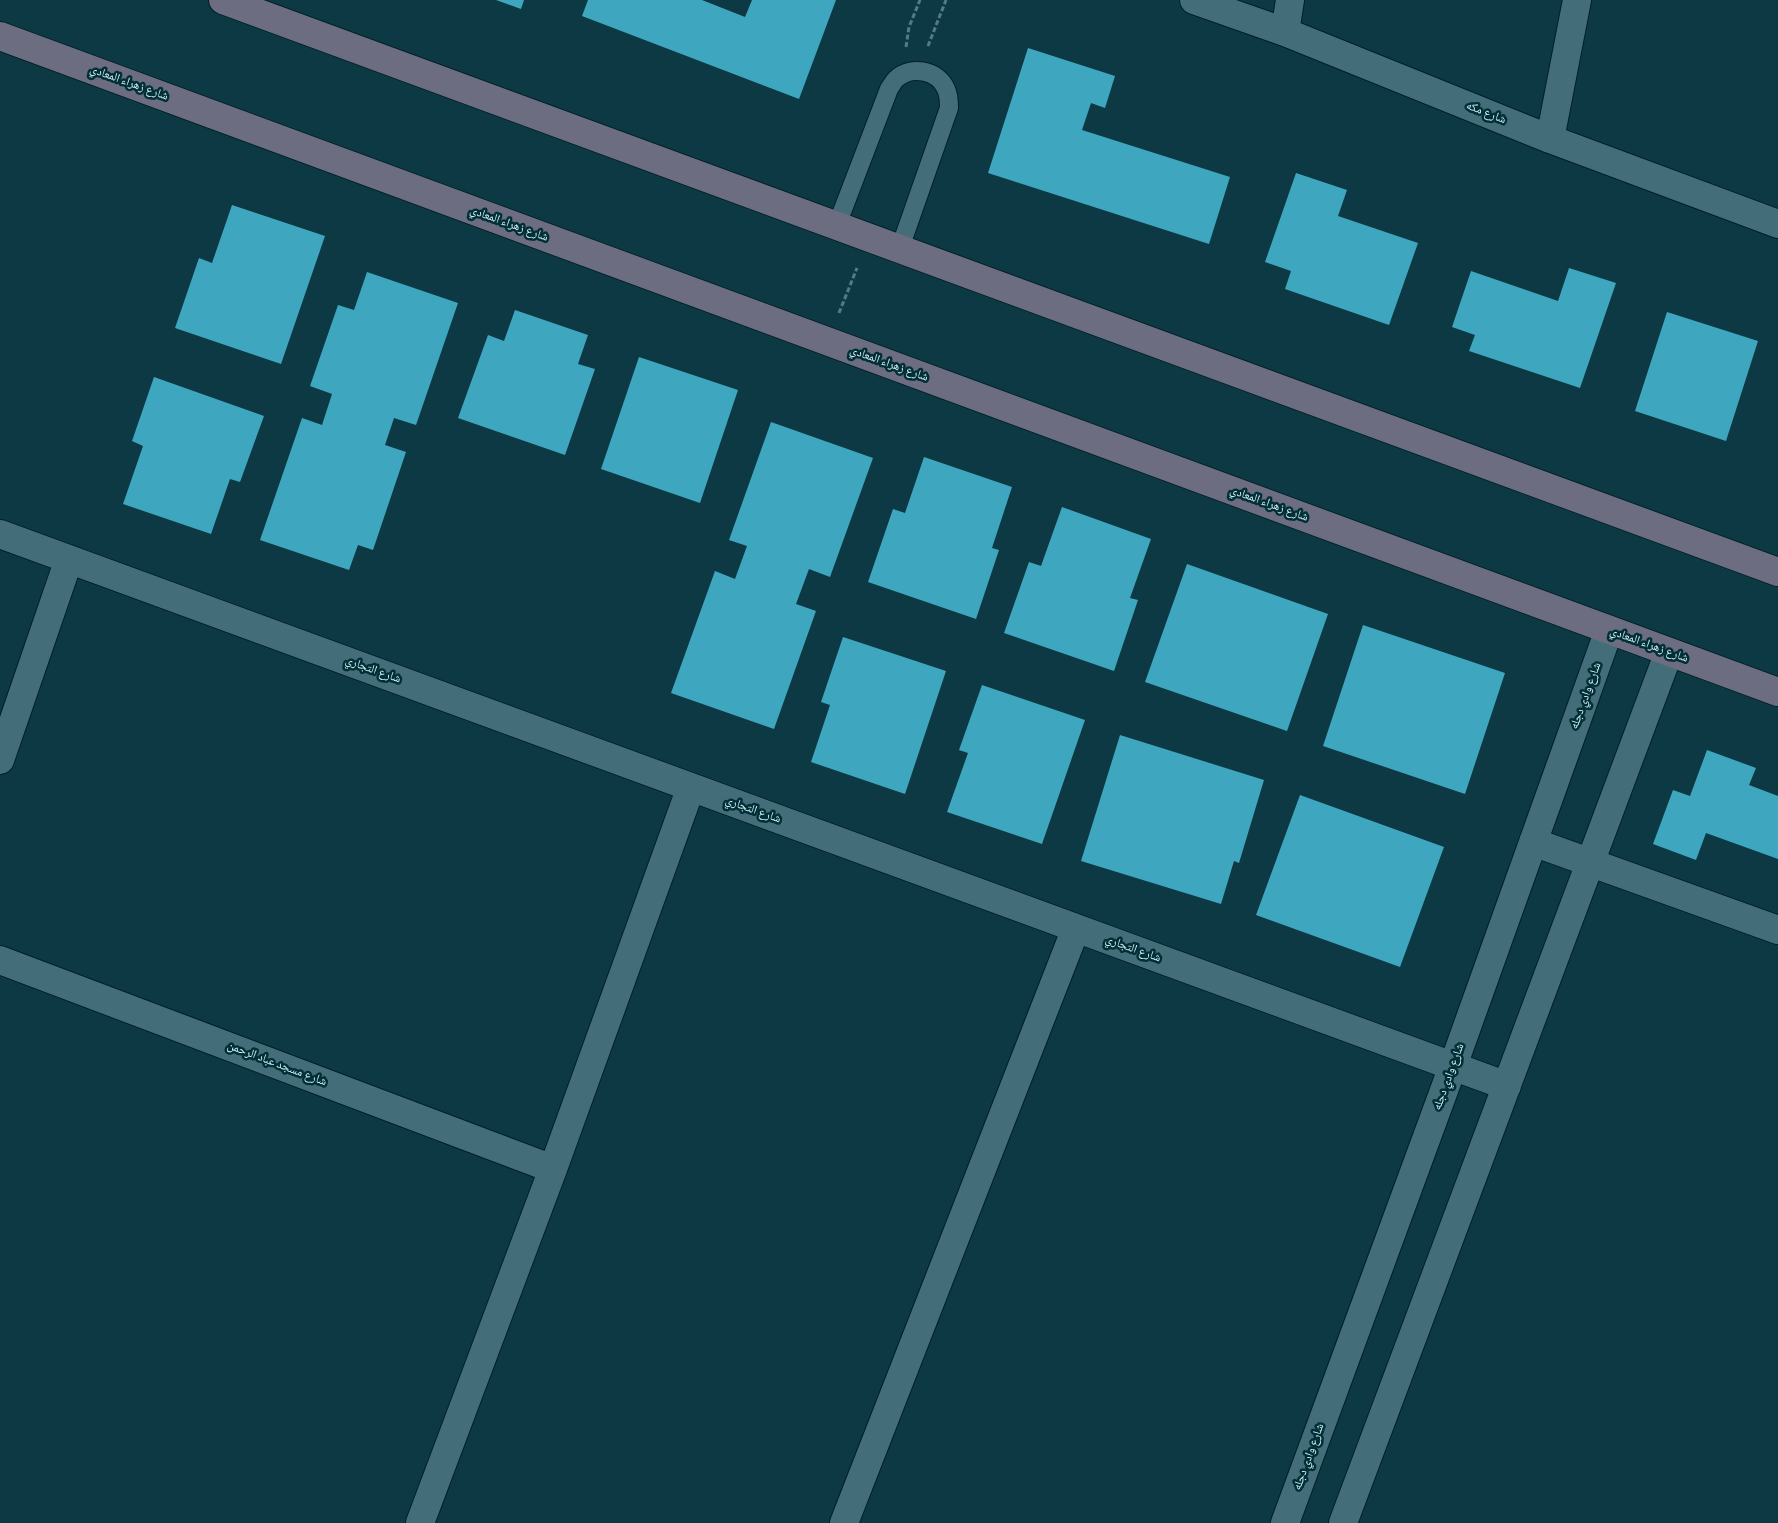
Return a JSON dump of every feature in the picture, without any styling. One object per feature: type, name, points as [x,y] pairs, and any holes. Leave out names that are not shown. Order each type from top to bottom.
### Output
[{"type":"main road","points":[[223,0],[1778,572]]},
{"type":"main road","name":"شارع زهراء المعادي","points":[[0,36],[1778,692]]},
{"type":"street","name":"شارع مكه","points":[[1194,0],[1285,32],[1550,139],[1778,224]]},
{"type":"street","points":[[1285,32],[1290,0]]},
{"type":"street","points":[[1550,139],[1577,0]]},
{"type":"street","name":"شارع التجاري","points":[[0,534],[1506,1086]]},
{"type":"street","points":[[0,760],[69,559]]},
{"type":"street","name":"شارع وادي دجله","points":[[1285,1523],[1453,1066],[1609,630]]},
{"type":"street","points":[[1343,1523],[1669,652]]},
{"type":"street","points":[[420,1523],[553,1169],[691,787]]},
{"type":"street","points":[[1533,842],[1778,930]]},
{"type":"street","points":[[844,1523],[1076,928]]},
{"type":"street","name":"شارع مسجد عباد الرحمن","points":[[0,960],[553,1169]]},
{"type":"lane","points":[[837,225],[889,89],[896,79],[907,72],[931,73],[946,88],[949,108],[900,248]]},
{"type":"path","points":[[907,72],[906,40],[920,0]]},
{"type":"path","points":[[939,17],[946,0]]},
{"type":"path","points":[[828,342],[870,237]]},
{"type":"building","points":[[496,0],[524,0],[521,9]]},
{"type":"building","points":[[588,0],[702,0],[745,17],[752,0],[836,0],[799,99],[582,16]]},
{"type":"building","points":[[1028,48],[1115,76],[1105,108],[1091,103],[1082,130],[1230,177],[1209,244],[988,173]]},
{"type":"building","points":[[1296,173],[1347,190],[1338,216],[1418,243],[1389,325],[1285,289],[1291,271],[1265,262]]},
{"type":"building","points":[[232,205],[325,236],[281,364],[175,328],[199,258],[212,263]]},
{"type":"building","points":[[1569,268],[1616,283],[1580,388],[1469,351],[1475,335],[1452,327],[1471,271],[1558,301]]},
{"type":"building","points":[[367,272],[458,303],[416,425],[394,418],[385,445],[406,452],[373,550],[358,545],[349,570],[260,540],[302,418],[322,425],[332,394],[310,386],[338,305],[354,310]]},
{"type":"building","points":[[515,310],[588,335],[578,364],[595,369],[565,455],[458,418],[488,335],[504,341]]},
{"type":"building","points":[[1667,312],[1758,341],[1726,441],[1635,411]]},
{"type":"building","points":[[639,357],[738,390],[700,503],[601,469]]},
{"type":"building","points":[[154,377],[264,416],[240,482],[230,479],[211,534],[123,504],[143,446],[132,441]]},
{"type":"building","points":[[771,422],[873,458],[830,577],[809,569],[796,604],[816,611],[774,729],[671,693],[715,571],[735,579],[747,546],[729,540]]},
{"type":"building","points":[[924,457],[1012,487],[992,548],[999,550],[976,619],[868,582],[893,509],[905,513]]},
{"type":"building","points":[[1062,507],[1151,539],[1130,598],[1138,600],[1114,671],[1004,633],[1029,562],[1041,566]]},
{"type":"building","points":[[1187,564],[1328,614],[1287,731],[1145,682]]},
{"type":"building","points":[[1363,625],[1505,673],[1465,794],[1323,746]]},
{"type":"building","points":[[843,637],[946,671],[905,794],[811,762],[830,705],[821,702]]},
{"type":"building","points":[[982,685],[1085,720],[1042,844],[947,812],[968,753],[959,750]]},
{"type":"building","points":[[1120,735],[1264,780],[1239,863],[1234,861],[1221,904],[1081,861]]},
{"type":"building","points":[[1707,750],[1756,768],[1749,785],[1778,796],[1778,859],[1706,833],[1696,860],[1653,844],[1673,790],[1690,796]]},
{"type":"building","points":[[1300,795],[1444,847],[1400,967],[1256,915]]}]
